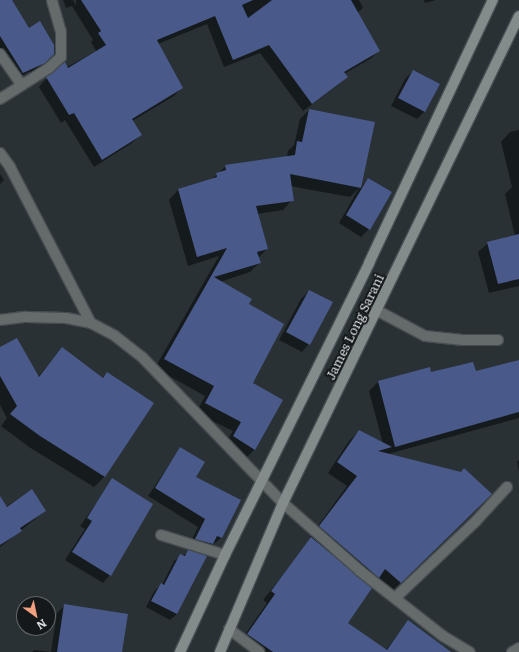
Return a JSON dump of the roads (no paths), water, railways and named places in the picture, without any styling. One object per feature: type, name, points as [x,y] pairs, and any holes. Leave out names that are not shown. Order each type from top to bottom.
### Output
[{"type":"main road","points":[[180,652],[225,555],[263,482],[493,0]]},
{"type":"main road","name":"James Long Sarani","points":[[220,652],[283,503],[378,311],[519,16]]},
{"type":"street","points":[[0,99],[56,63],[61,57],[61,32],[52,0]]},
{"type":"street","points":[[0,54],[22,85]]},
{"type":"street","points":[[0,153],[10,167],[91,323]]},
{"type":"street","points":[[378,311],[425,336],[463,340],[498,340]]},
{"type":"street","points":[[0,320],[26,317],[66,318],[91,323],[115,336],[142,357],[216,436],[283,503],[395,598],[443,636],[470,652]]},
{"type":"street","points":[[395,598],[476,521],[507,487]]},
{"type":"street","points":[[161,535],[225,555]]},
{"type":"street","points":[[229,628],[259,652]]},
{"type":"street","points":[[512,652],[519,648]]}]
